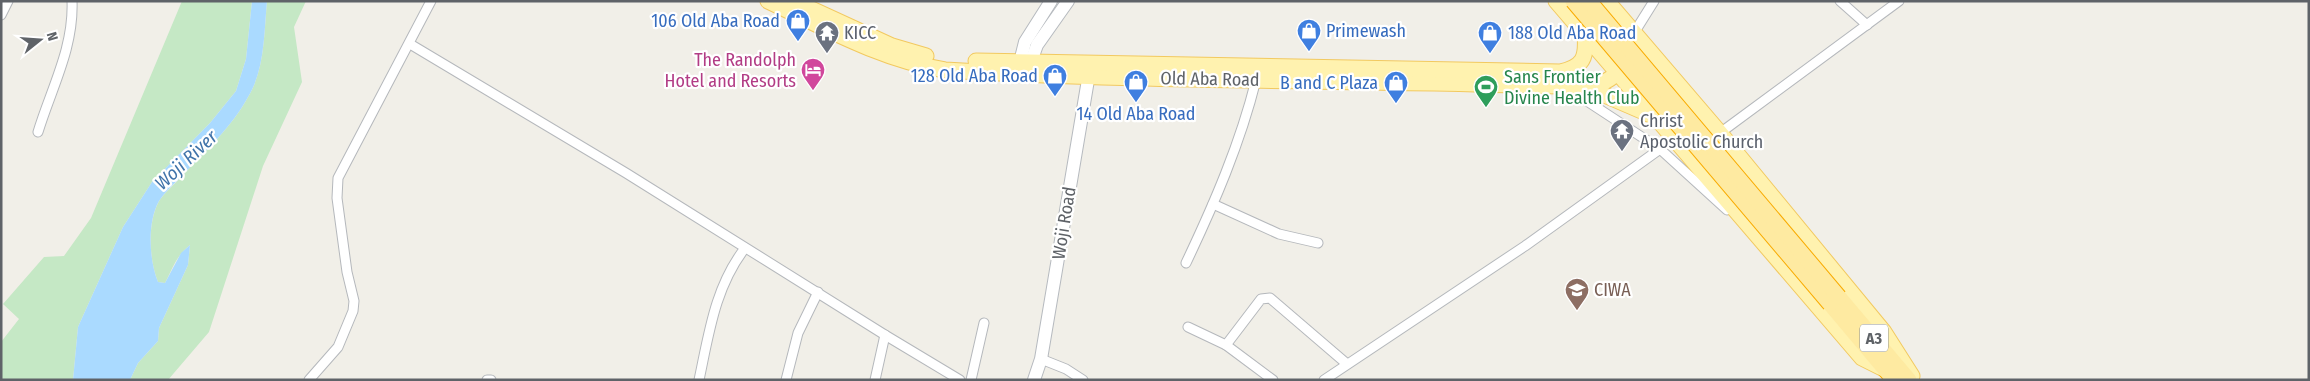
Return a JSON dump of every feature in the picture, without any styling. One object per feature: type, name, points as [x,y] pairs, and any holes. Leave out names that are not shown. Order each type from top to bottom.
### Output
[{"type":"highway","name":"A3","points":[[1574,1],[1834,300],[1909,380]]},
{"type":"highway","name":"A3","points":[[1589,1],[1834,300],[1890,375]]},
{"type":"main road","name":"Old Aba Road","points":[[768,1],[901,61],[945,70],[1023,68],[1256,80],[1586,87],[1602,84],[1617,74],[1632,51],[1634,33]]},
{"type":"main road","name":"Old Aba Road","points":[[794,1],[892,46],[919,55],[1023,68]]},
{"type":"main road","points":[[1023,68],[1025,42],[1051,1]]},
{"type":"main road","points":[[1023,68],[1068,1]]},
{"type":"main road","points":[[1556,1],[1862,358],[1890,375]]},
{"type":"main road","points":[[1607,1],[1720,133],[1884,332],[1914,380]]},
{"type":"main road","name":"Old Aba Road","points":[[1090,71],[1560,72],[1577,67],[1582,62],[1585,54],[1585,35]]},
{"type":"main road","name":"Woji Road","points":[[1034,380],[1041,359],[1090,71]]},
{"type":"main road","points":[[1586,87],[1655,116]]},
{"type":"street","points":[[1,15],[8,1]]},
{"type":"street","points":[[38,132],[64,59],[72,23],[72,1]]},
{"type":"street","points":[[309,380],[338,347],[353,311],[354,302],[347,272],[337,198],[338,178],[431,1]]},
{"type":"street","points":[[1634,33],[1654,1]]},
{"type":"street","points":[[1840,1],[1867,25]]},
{"type":"street","points":[[1720,133],[1899,1]]},
{"type":"street","points":[[410,44],[626,173],[960,380]]},
{"type":"street","points":[[1186,263],[1213,204],[1238,140],[1256,80]]},
{"type":"street","points":[[1565,86],[1660,149],[1734,216],[1739,215]]},
{"type":"street","points":[[1324,380],[1525,246],[1660,149]]},
{"type":"street","points":[[1213,204],[1279,234],[1318,244]]},
{"type":"street","points":[[699,380],[719,293],[730,268],[745,248]]},
{"type":"street","points":[[786,380],[798,333],[818,292]]},
{"type":"street","points":[[1226,345],[1261,299],[1270,298],[1347,364]]},
{"type":"street","points":[[971,380],[984,323]]},
{"type":"street","points":[[1188,327],[1226,345],[1273,380]]},
{"type":"street","points":[[875,380],[885,335]]},
{"type":"street","points":[[1041,359],[1066,369],[1083,380]]},
{"type":"green space","points":[[182,1],[252,1],[246,59],[236,91],[210,123],[152,182],[123,227],[78,327],[73,380],[1,380],[1,342],[19,319],[3,304],[44,257],[64,256],[91,218]]},
{"type":"green space","points":[[267,1],[306,1],[294,27],[302,82],[263,166],[209,332],[168,380],[130,380],[138,363],[158,341],[159,328],[188,265],[190,245],[178,258],[165,283],[158,282],[151,253],[151,230],[155,210],[164,194],[226,129],[242,108],[254,86],[261,63]]},
{"type":"water","name":"Woji River","points":[[252,1],[267,1],[263,51],[254,86],[242,108],[226,129],[164,194],[155,210],[151,230],[151,252],[158,282],[165,283],[181,253],[190,245],[188,265],[159,328],[158,341],[138,363],[130,380],[73,380],[78,327],[123,227],[152,182],[210,123],[236,91],[246,59]]},
{"type":"place","name":"106 Old Aba Road","points":[[798,42]]},
{"type":"place","name":"Primewash","points":[[1309,52]]},
{"type":"place","name":"KICC","points":[[827,54]]},
{"type":"place","name":"188 Old Aba Road","points":[[1490,54]]},
{"type":"place","name":"The Randolph Hotel and Resorts","points":[[813,91]]},
{"type":"place","name":"128 Old Aba Road","points":[[1055,97]]},
{"type":"place","name":"14 Old Aba Road","points":[[1136,103]]},
{"type":"place","name":"B and C Plaza","points":[[1396,104]]},
{"type":"place","name":"Sans Frontier Divine Health Club","points":[[1486,108]]},
{"type":"place","name":"Christ Apostolic Church","points":[[1622,152]]},
{"type":"place","name":"CIWA","points":[[1577,311]]}]
